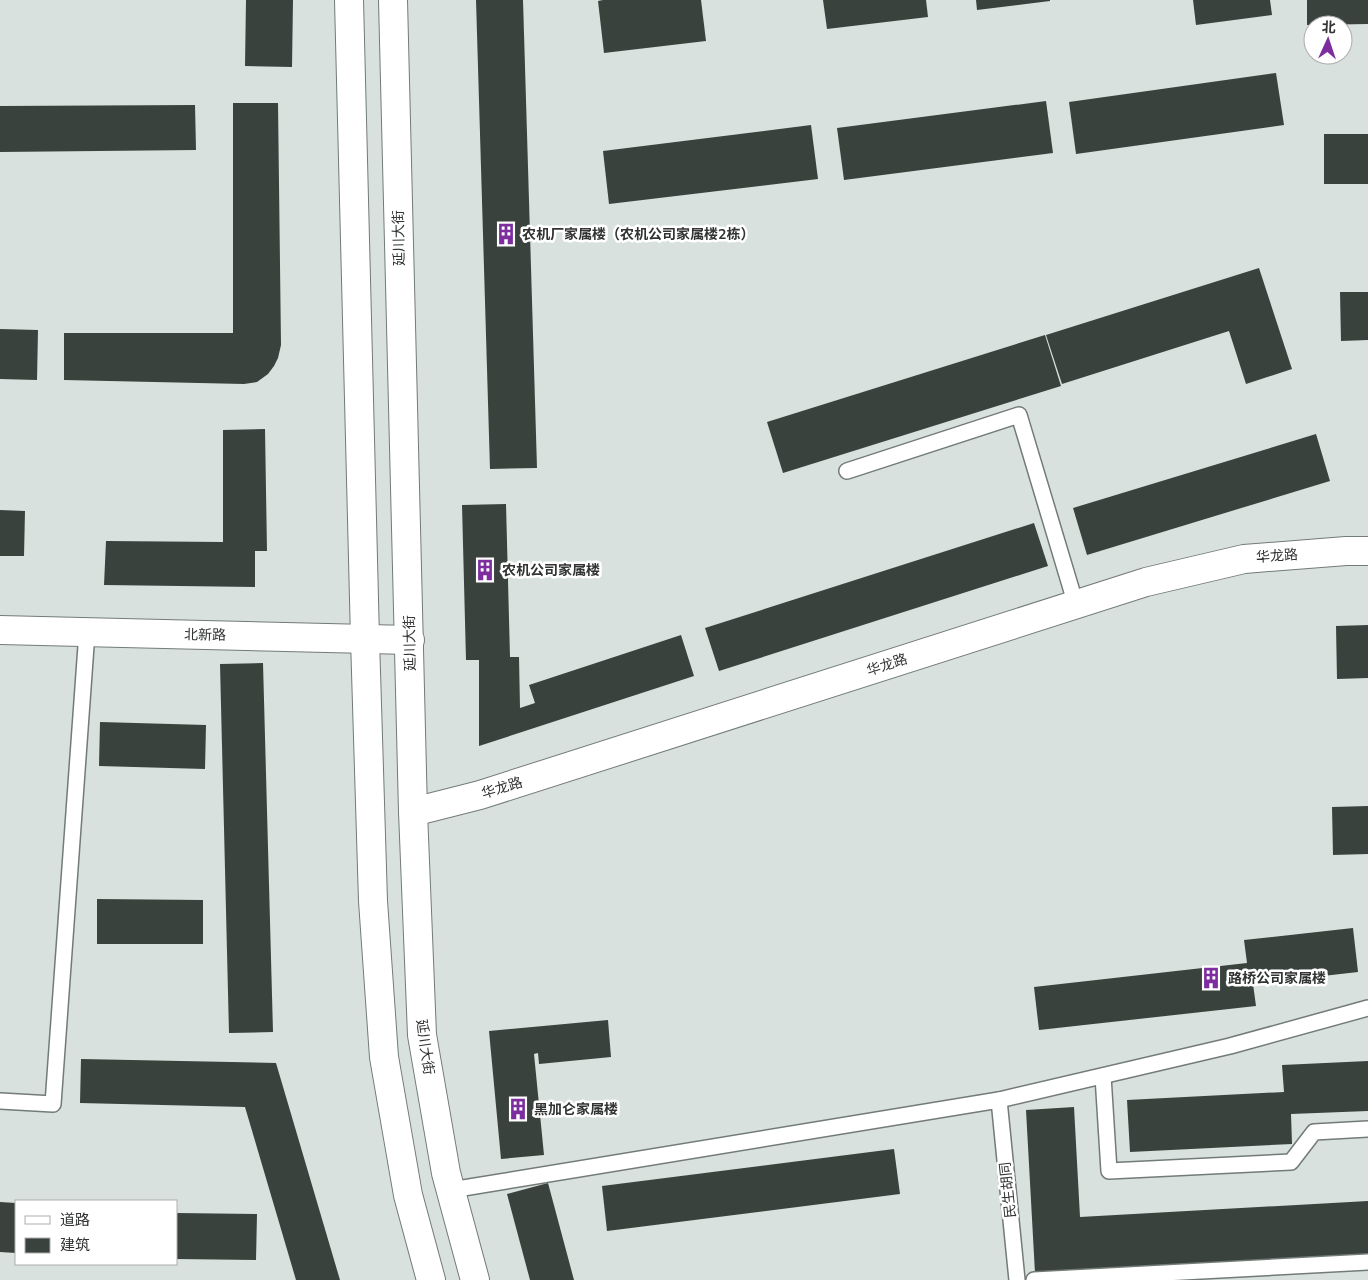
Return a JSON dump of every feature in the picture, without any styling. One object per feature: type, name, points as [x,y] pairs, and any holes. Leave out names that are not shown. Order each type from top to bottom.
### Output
[{"type":"main road","points":[[349,0],[373,901],[384,1057],[408,1195],[431,1280]]},
{"type":"main road","name":"延川大街","points":[[393,0],[413,812],[422,1035],[446,1173],[475,1280]]},
{"type":"main road","name":"华龙路","points":[[413,812],[480,795],[1146,582],[1244,559],[1368,551]]},
{"type":"main road","name":"北新路","points":[[0,630],[410,640]]},
{"type":"lane","points":[[847,471],[1019,415],[1076,605]]},
{"type":"lane","points":[[0,1102],[53,1104],[87,632]]},
{"type":"lane","points":[[451,1190],[1000,1100],[1230,1046],[1368,1008]]},
{"type":"lane","points":[[1103,1076],[1109,1171],[1291,1162],[1314,1132],[1368,1129]]},
{"type":"lane","name":"民生胡同","points":[[1000,1100],[1017,1280]]},
{"type":"lane","points":[[1034,1280],[1368,1262]]},
{"type":"building","points":[[246,0],[293,0],[292,67],[245,66]]},
{"type":"building","name":"农机厂家属楼（农机公司家属楼2栋）","points":[[476,0],[523,0],[537,468],[490,469]]},
{"type":"building","points":[[701,0],[706,41],[604,53],[598,1]]},
{"type":"building","points":[[823,0],[926,0],[928,17],[827,29]]},
{"type":"building","points":[[976,0],[1050,0],[1050,1],[977,10]]},
{"type":"building","points":[[1193,0],[1270,0],[1272,15],[1196,25]]},
{"type":"building","points":[[1307,0],[1368,0],[1368,24],[1353,24],[1353,15],[1307,15]]},
{"type":"building","points":[[1276,73],[1284,125],[1076,154],[1069,102]]},
{"type":"building","points":[[1046,101],[1053,153],[844,180],[837,128]]},
{"type":"building","points":[[233,103],[278,103],[281,345],[274,366],[268,374],[257,382],[244,384],[64,380],[64,333],[233,333]]},
{"type":"building","points":[[195,105],[196,150],[0,152],[0,106]]},
{"type":"building","points":[[811,125],[818,179],[609,204],[603,151]]},
{"type":"building","points":[[1324,134],[1368,134],[1368,184],[1324,184]]},
{"type":"building","points":[[1259,268],[1292,369],[1246,384],[1229,331],[1062,384],[1046,335]]},
{"type":"building","points":[[1340,292],[1368,292],[1368,340],[1341,341]]},
{"type":"building","points":[[0,329],[38,330],[37,380],[0,379]]},
{"type":"building","points":[[1045,335],[1061,386],[783,473],[767,422]]},
{"type":"building","points":[[265,429],[267,551],[255,551],[255,587],[104,585],[106,541],[223,542],[223,430]]},
{"type":"building","points":[[1316,434],[1330,481],[1087,555],[1073,508]]},
{"type":"building","name":"农机公司家属楼","points":[[506,504],[510,657],[519,657],[520,708],[535,703],[529,685],[681,635],[694,676],[479,746],[479,660],[466,660],[462,505]]},
{"type":"building","points":[[0,510],[25,511],[24,556],[0,556]]},
{"type":"building","points":[[1034,523],[1048,566],[719,671],[705,628]]},
{"type":"building","points":[[1368,625],[1368,678],[1337,679],[1336,626]]},
{"type":"building","points":[[263,663],[273,1032],[229,1033],[220,664]]},
{"type":"building","points":[[100,722],[206,725],[205,769],[99,766]]},
{"type":"building","points":[[1368,806],[1368,854],[1333,855],[1332,807]]},
{"type":"building","points":[[97,899],[203,900],[203,944],[97,944]]},
{"type":"building","name":"路桥公司家属楼","points":[[1353,928],[1358,972],[1253,984],[1256,1006],[1039,1030],[1034,987],[1247,963],[1244,940]]},
{"type":"building","name":"黑加仑家属楼","points":[[608,1020],[611,1057],[539,1064],[538,1053],[534,1054],[544,1155],[501,1159],[489,1031]]},
{"type":"building","points":[[81,1059],[276,1063],[340,1280],[296,1280],[245,1107],[80,1103]]},
{"type":"building","points":[[1368,1061],[1368,1111],[1291,1114],[1292,1144],[1130,1152],[1127,1100],[1284,1092],[1282,1065]]},
{"type":"building","points":[[1074,1107],[1080,1217],[1368,1201],[1368,1255],[1035,1273],[1026,1110]]},
{"type":"building","points":[[894,1149],[900,1194],[607,1231],[602,1186]]},
{"type":"building","points":[[548,1183],[574,1280],[530,1280],[507,1194]]},
{"type":"building","points":[[0,1202],[15,1203],[15,1253],[0,1252]]},
{"type":"building","points":[[178,1213],[257,1214],[256,1260],[178,1259]]},
{"type":"place","name":"农机厂家属楼（农机公司家属楼2栋）","points":[[506,234]]},
{"type":"place","name":"农机公司家属楼","points":[[485,570]]},
{"type":"place","name":"路桥公司家属楼","points":[[1211,978]]},
{"type":"place","name":"黑加仑家属楼","points":[[518,1109]]}]
